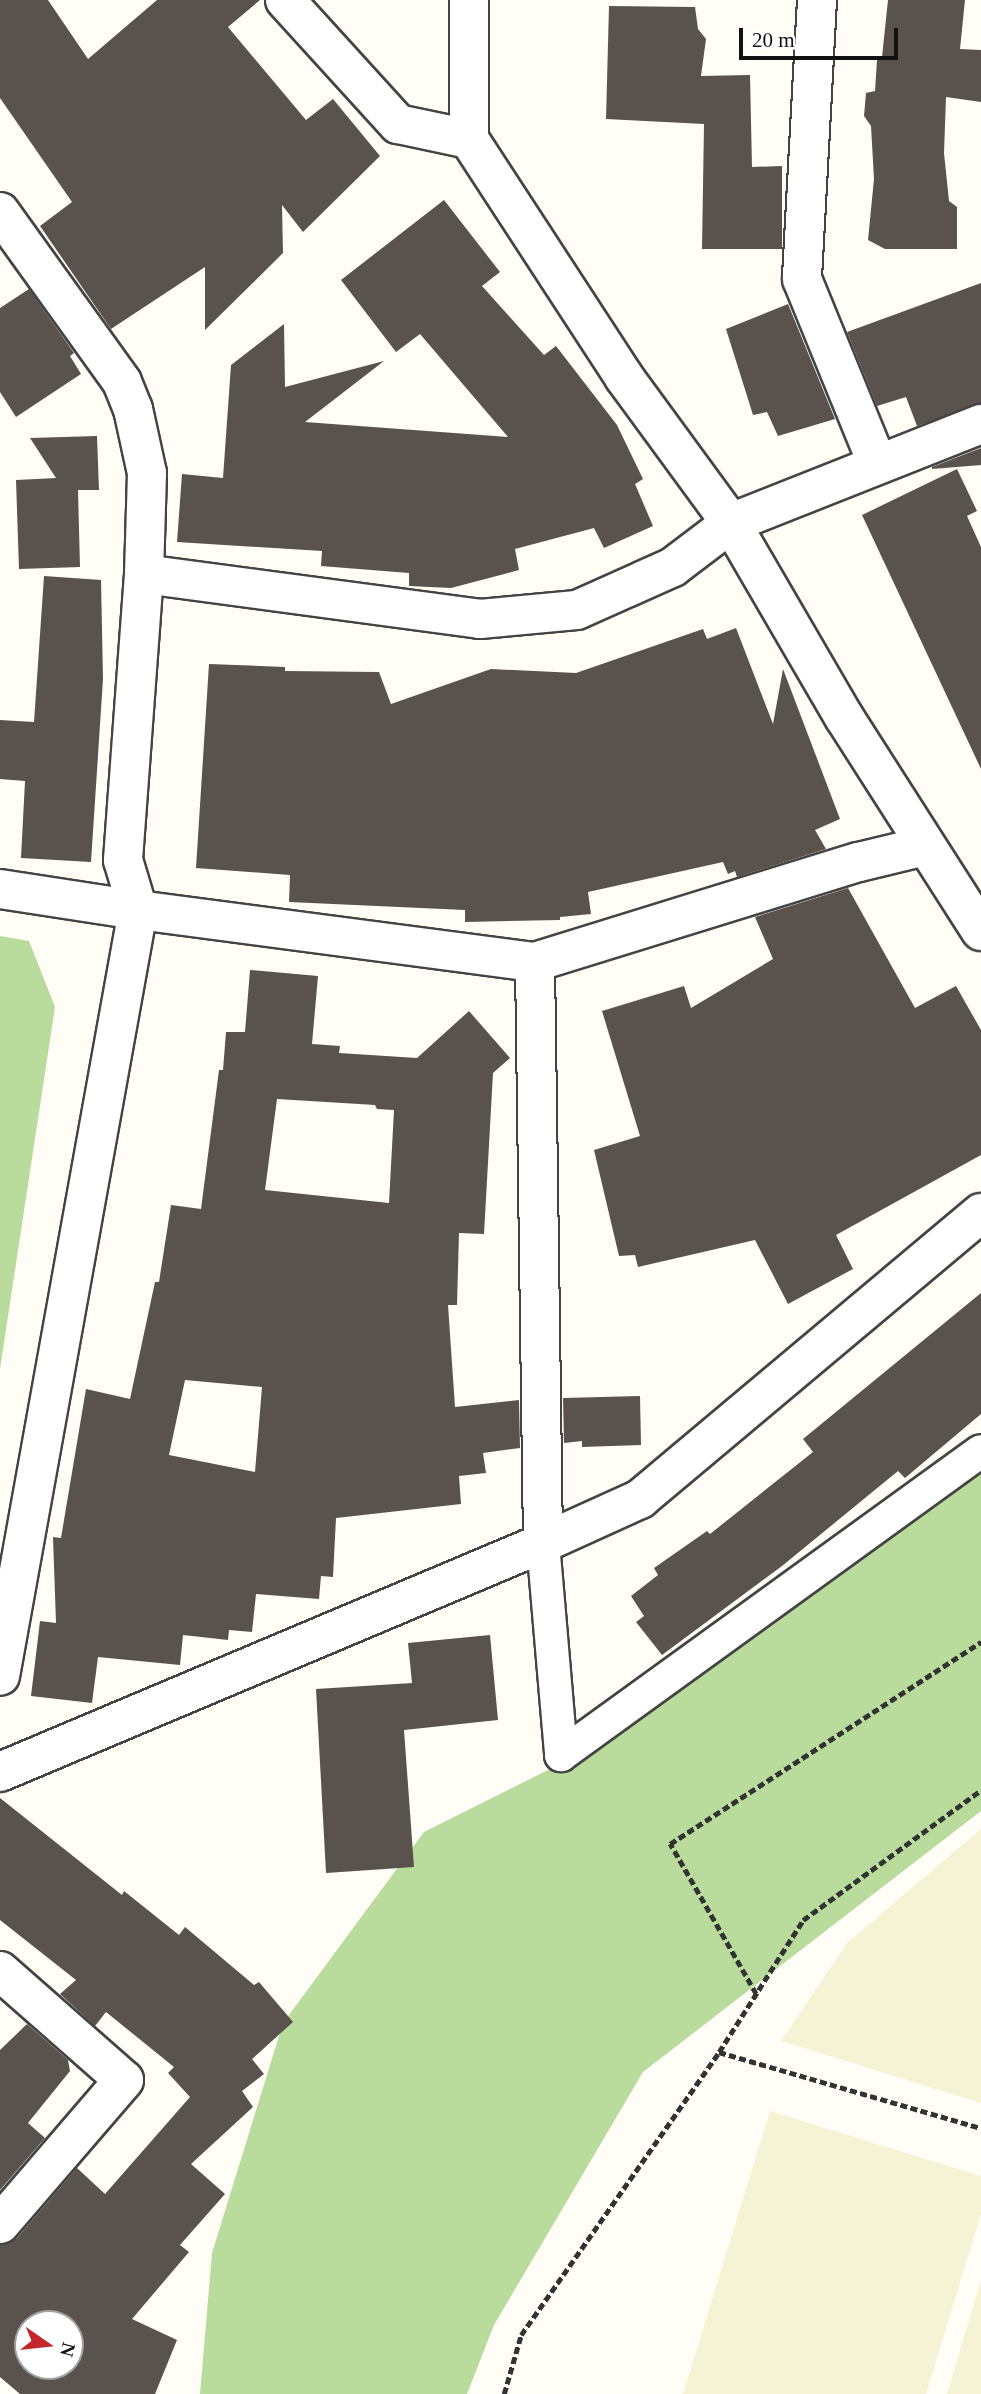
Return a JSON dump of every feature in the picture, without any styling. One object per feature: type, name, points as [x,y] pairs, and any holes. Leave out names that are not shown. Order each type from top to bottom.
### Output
[{"type":"street","points":[[285,0],[398,124],[469,139]]},
{"type":"street","points":[[469,0],[469,139],[624,377],[732,523],[844,718],[925,846],[967,882],[981,931]]},
{"type":"street","points":[[817,0],[802,279],[877,463]]},
{"type":"street","points":[[0,212],[122,382],[133,409],[147,473],[144,574],[123,860],[138,910],[0,1676]]},
{"type":"street","points":[[144,574],[480,619],[577,610],[673,567],[732,523],[877,463],[981,424]]},
{"type":"street","points":[[0,889],[138,910],[535,962],[859,862],[925,846]]},
{"type":"street","points":[[535,962],[543,1543]]},
{"type":"street","points":[[0,1772],[543,1543],[640,1499],[981,1213]]},
{"type":"street","points":[[0,1971],[124,2080],[0,2224]]},
{"type":"lane","points":[[543,1543],[561,1755],[981,1451]]},
{"type":"path","points":[[756,1994],[670,1844],[981,1642]]},
{"type":"path","points":[[504,2394],[521,2335],[719,2052],[803,1920],[981,1790]]},
{"type":"path","points":[[719,2052],[981,2128]]},
{"type":"shaded area","points":[[981,1829],[981,2103],[781,2041],[847,1943]]},
{"type":"shaded area","points":[[770,2111],[981,2176],[981,2214],[926,2394],[683,2394]]},
{"type":"shaded area","points":[[981,2280],[981,2394],[947,2394]]},
{"type":"green space","points":[[0,936],[29,941],[55,1007],[0,1369]]},
{"type":"green space","points":[[981,1454],[981,1811],[643,2072],[494,2325],[467,2394],[200,2394],[212,2253],[283,2023],[424,1832],[578,1755]]},
{"type":"building","points":[[0,0],[48,0],[88,59],[157,0],[260,0],[228,27],[306,120],[333,99],[380,156],[303,232],[282,205],[283,253],[205,330],[205,267],[111,329],[40,226],[72,202],[0,98]]},
{"type":"building","points":[[888,0],[965,0],[960,49],[981,50],[981,102],[946,97],[944,153],[949,201],[957,207],[957,249],[885,249],[868,240],[874,179],[871,126],[864,116],[866,93],[875,91],[877,60],[882,57]]},
{"type":"building","points":[[609,6],[695,7],[698,29],[706,39],[701,76],[750,75],[752,167],[782,166],[782,249],[702,249],[704,124],[606,119]]},
{"type":"building","points":[[444,200],[500,272],[482,286],[544,355],[556,346],[617,425],[643,479],[635,484],[653,526],[604,548],[594,528],[515,549],[519,570],[451,588],[409,586],[409,573],[321,566],[322,551],[177,542],[182,474],[223,478],[231,365],[284,324],[285,387],[384,361],[305,422],[508,437],[420,334],[396,352],[341,280]]},
{"type":"building","points":[[981,283],[981,403],[917,426],[906,397],[877,406],[847,332]]},
{"type":"building","points":[[29,289],[74,353],[70,356],[81,374],[16,417],[0,392],[0,308]]},
{"type":"building","points":[[788,304],[835,419],[778,436],[767,412],[753,415],[726,329]]},
{"type":"building","points":[[97,436],[99,490],[78,490],[80,567],[19,569],[16,480],[56,478],[30,438]]},
{"type":"building","points":[[981,448],[981,465],[932,469],[932,467]]},
{"type":"building","points":[[957,469],[977,511],[967,516],[981,547],[981,769],[862,515]]},
{"type":"building","points":[[44,576],[101,580],[103,679],[91,862],[21,858],[25,781],[0,779],[0,720],[34,722]]},
{"type":"building","points":[[736,628],[773,724],[783,669],[840,819],[815,830],[826,849],[737,877],[735,871],[728,874],[723,862],[588,892],[591,914],[560,917],[560,920],[465,922],[465,910],[289,902],[290,875],[196,868],[209,664],[285,667],[285,671],[379,672],[391,704],[491,669],[576,673],[703,629],[707,639]]},
{"type":"building","points":[[848,888],[915,1008],[956,986],[981,1030],[981,1155],[836,1235],[853,1269],[788,1304],[755,1240],[638,1267],[635,1255],[619,1256],[594,1150],[640,1136],[602,1011],[684,986],[691,1008],[773,959],[755,917]]},
{"type":"building","points":[[250,970],[318,976],[312,1044],[340,1046],[339,1053],[417,1058],[469,1011],[510,1058],[493,1073],[484,1234],[459,1233],[457,1305],[448,1305],[455,1407],[519,1400],[520,1448],[483,1453],[486,1473],[459,1476],[461,1504],[336,1518],[333,1577],[321,1576],[319,1599],[256,1594],[252,1632],[229,1630],[228,1640],[183,1635],[180,1665],[98,1657],[92,1703],[31,1696],[40,1621],[56,1623],[53,1537],[61,1538],[86,1389],[130,1399],[155,1282],[159,1282],[171,1205],[201,1209],[219,1070],[223,1070],[226,1032],[245,1032]],"holes":[[[277,1099],[375,1105],[377,1109],[394,1110],[389,1203],[265,1190]],[[185,1380],[262,1387],[255,1472],[169,1455]]]},
{"type":"building","points":[[981,1293],[981,1414],[905,1478],[898,1471],[782,1566],[662,1655],[636,1622],[644,1616],[631,1596],[658,1575],[654,1568],[707,1531],[710,1534],[813,1452],[803,1439]]},
{"type":"building","points":[[640,1396],[641,1445],[582,1447],[582,1441],[564,1443],[563,1398]]},
{"type":"building","points":[[490,1635],[498,1720],[404,1730],[414,1867],[326,1873],[316,1689],[412,1683],[408,1643]]},
{"type":"building","points":[[0,1798],[122,1895],[124,1891],[179,1935],[185,1927],[254,1985],[259,1982],[293,2022],[252,2059],[264,2074],[242,2091],[253,2107],[191,2164],[225,2194],[180,2245],[189,2252],[132,2319],[177,2340],[155,2394],[20,2394],[0,2377],[0,2245],[17,2238],[77,2168],[105,2194],[190,2097],[168,2073],[174,2067],[106,2012],[95,2026],[60,1994],[76,1980],[0,1920]]},
{"type":"building","points":[[27,2024],[68,2060],[70,2071],[28,2123],[45,2138],[0,2190],[0,2050]]}]
